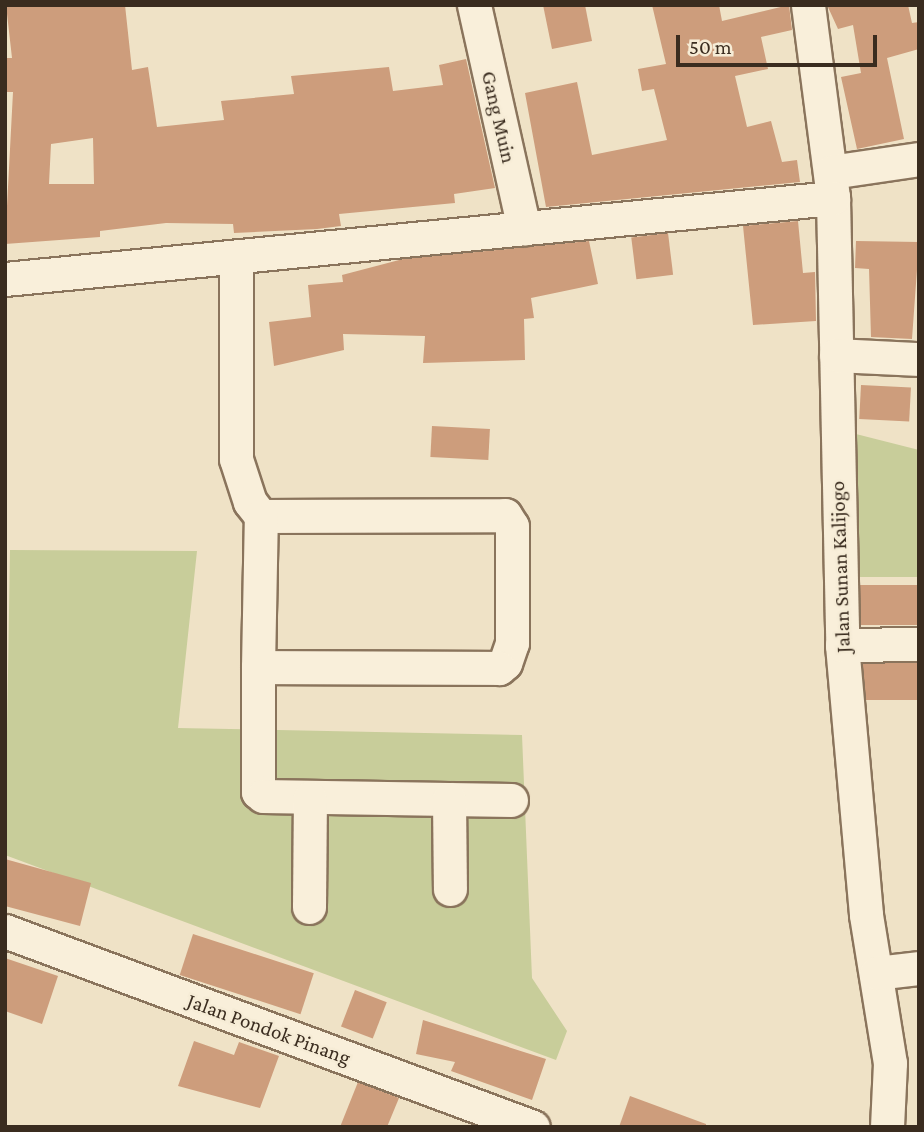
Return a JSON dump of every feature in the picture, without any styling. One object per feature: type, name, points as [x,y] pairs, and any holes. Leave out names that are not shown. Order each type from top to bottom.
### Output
[{"type":"street","name":"Gang Muin","points":[[474,5],[524,228]]},
{"type":"street","name":"Jalan Sunan Kalijogo","points":[[808,5],[832,185],[842,645],[876,973],[890,1063],[887,1127]]},
{"type":"street","points":[[5,279],[524,228],[832,185],[919,159]]},
{"type":"street","points":[[236,258],[236,459],[242,484],[261,516],[258,792],[310,798],[511,800]]},
{"type":"street","points":[[836,355],[919,359]]},
{"type":"street","points":[[258,667],[499,668],[512,643],[512,526],[505,515],[261,516]]},
{"type":"street","points":[[842,645],[919,643]]},
{"type":"street","points":[[309,907],[310,798]]},
{"type":"street","points":[[449,799],[450,889]]},
{"type":"street","name":"Jalan Pondok Pinang","points":[[5,931],[533,1127]]},
{"type":"street","points":[[876,973],[919,968]]},
{"type":"green space","points":[[852,433],[919,450],[919,577],[857,577]]},
{"type":"green space","points":[[10,550],[197,551],[178,728],[522,735],[532,978],[567,1031],[556,1060],[5,855]]},
{"type":"building","points":[[6,5],[125,5],[132,70],[148,67],[157,127],[224,120],[221,101],[294,94],[291,76],[389,67],[393,91],[443,85],[439,65],[466,59],[495,188],[454,194],[455,203],[339,214],[341,226],[317,229],[234,233],[233,224],[166,223],[100,231],[100,237],[5,244],[13,92],[5,92],[5,58],[12,58]],"holes":[[[93,138],[94,184],[49,184],[51,144]]]},
{"type":"building","points":[[543,5],[585,5],[592,41],[552,49]]},
{"type":"building","points":[[652,5],[719,5],[722,21],[789,5],[792,30],[761,37],[768,69],[735,76],[747,127],[771,121],[782,162],[797,160],[800,182],[546,207],[525,93],[577,82],[592,155],[667,140],[654,89],[642,91],[638,69],[666,64]]},
{"type":"building","points":[[827,5],[908,5],[912,23],[919,22],[919,49],[887,58],[904,139],[857,149],[841,77],[861,73],[853,25],[838,29]]},
{"type":"building","points":[[798,221],[803,273],[815,272],[816,321],[753,325],[743,226]]},
{"type":"building","points":[[668,233],[673,275],[636,279],[631,238]]},
{"type":"building","points":[[589,241],[598,284],[531,298],[534,318],[524,319],[525,360],[423,363],[425,336],[343,334],[344,350],[274,366],[269,322],[311,317],[308,285],[343,282],[342,275],[403,259]]},
{"type":"building","points":[[856,241],[919,242],[912,339],[871,337],[869,269],[855,268]]},
{"type":"building","points":[[861,385],[911,388],[909,422],[859,419]]},
{"type":"building","points":[[432,426],[490,429],[488,460],[430,457]]},
{"type":"building","points":[[860,585],[919,585],[919,625],[860,625]]},
{"type":"building","points":[[863,663],[919,663],[919,700],[863,700]]},
{"type":"building","points":[[5,859],[91,883],[80,926],[5,906]]},
{"type":"building","points":[[193,934],[314,973],[300,1014],[180,975]]},
{"type":"building","points":[[5,958],[58,976],[42,1024],[5,1011]]},
{"type":"building","points":[[355,990],[387,1002],[373,1039],[341,1026]]},
{"type":"building","points":[[423,1020],[546,1059],[532,1100],[451,1071],[455,1062],[416,1054]]},
{"type":"building","points":[[194,1041],[234,1055],[239,1042],[279,1056],[260,1108],[178,1086]]},
{"type":"building","points":[[358,1082],[399,1098],[387,1127],[340,1127]]},
{"type":"building","points":[[630,1096],[706,1124],[706,1127],[619,1127]]}]
